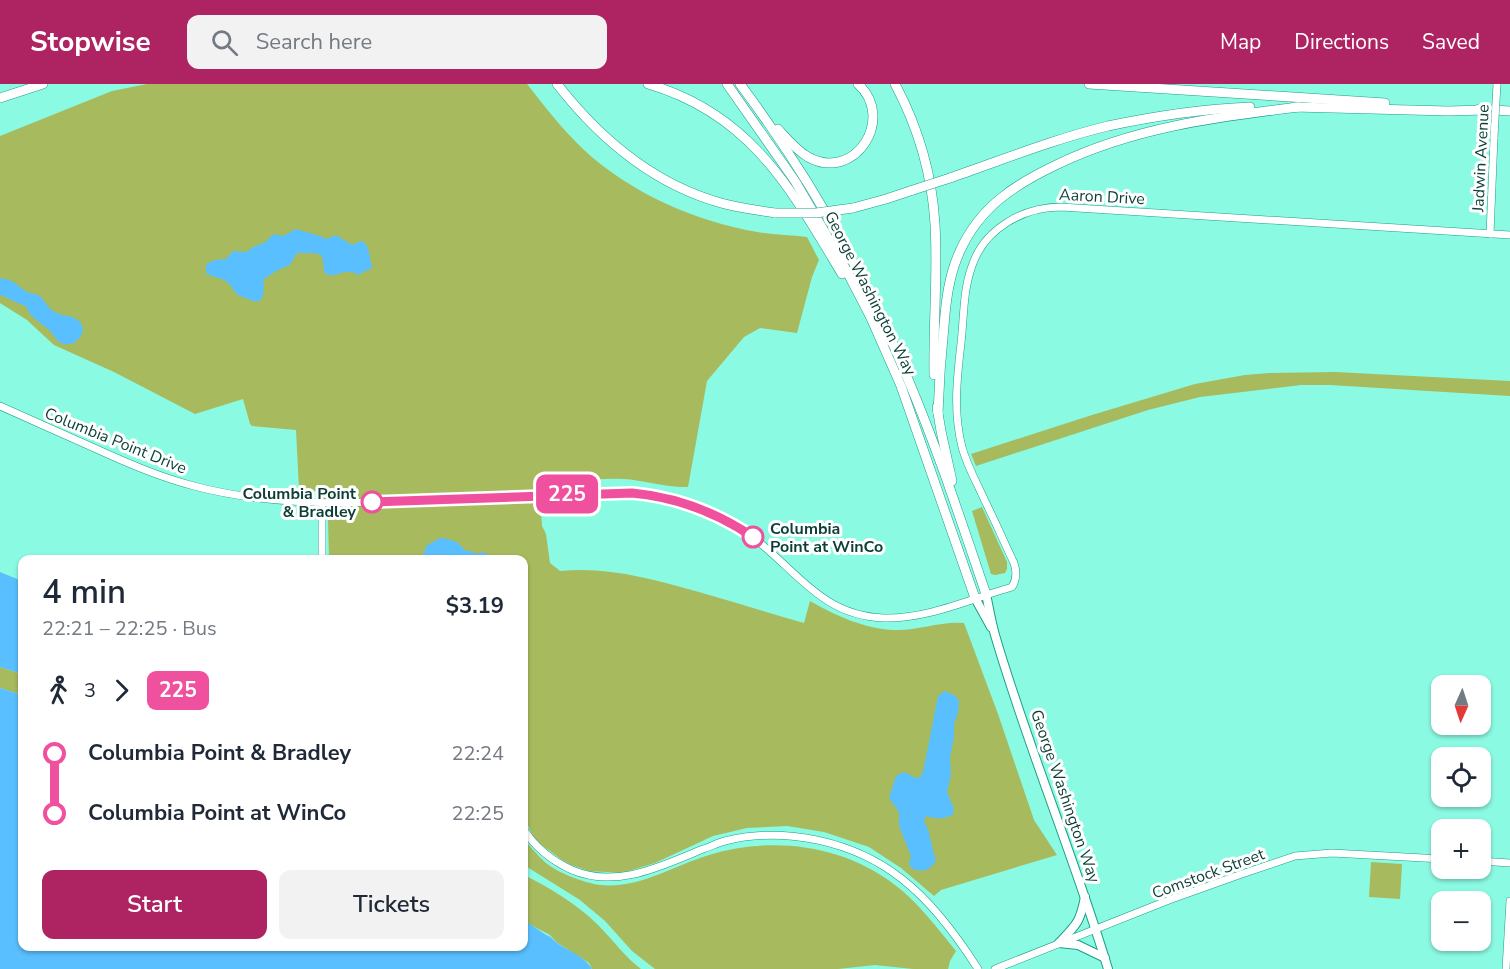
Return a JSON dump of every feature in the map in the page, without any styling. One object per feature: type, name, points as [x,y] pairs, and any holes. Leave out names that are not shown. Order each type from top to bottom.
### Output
[{"type":"highway","points":[[0,98],[43,84]]},
{"type":"highway","points":[[648,84],[708,110],[735,129],[763,156],[788,188],[871,318]]},
{"type":"highway","name":"George Washington Way","points":[[740,84],[790,154],[863,281],[911,385],[986,594]]},
{"type":"highway","points":[[749,96],[796,148],[810,158],[819,161],[840,162],[859,152],[867,141],[872,127],[870,102],[858,84]]},
{"type":"highway","points":[[895,84],[918,135],[928,174],[935,221],[934,382],[959,516]]},
{"type":"highway","points":[[1089,84],[1510,111]]},
{"type":"highway","points":[[558,85],[606,138],[636,163],[655,175],[705,198],[738,207],[775,213],[816,213],[853,208],[1108,126],[1175,114],[1252,107],[1485,110]]},
{"type":"highway","name":"George Washington Way","points":[[730,88],[795,181],[836,250],[871,318],[902,386],[975,598]]},
{"type":"highway","points":[[938,413],[940,357],[950,280],[966,239],[993,203],[1020,183],[1064,160],[1139,134],[1222,116],[1299,107]]},
{"type":"main road","name":"George Washington Way","points":[[986,594],[994,633],[1108,969]]},
{"type":"main road","name":"George Washington Way","points":[[975,598],[994,633]]},
{"type":"main road","points":[[1059,943],[1080,918],[1085,897]]},
{"type":"main road","points":[[1059,943],[1078,945],[1105,958]]},
{"type":"street","name":"Jadwin Avenue","points":[[1490,234],[1497,84]]},
{"type":"street","name":"Aaron Drive","points":[[986,594],[1012,587],[1016,581],[1017,572],[967,463],[958,430],[956,393],[964,305],[971,267],[979,250],[1001,226],[1028,212],[1045,207],[1061,207],[1510,235]]},
{"type":"street","name":"Columbia Point Drive","points":[[0,406],[146,470],[188,484],[256,498],[322,503],[619,492],[647,494],[692,505],[718,516],[753,538],[823,598],[863,616],[890,618],[916,615],[986,594]]},
{"type":"street","points":[[321,555],[322,503]]},
{"type":"street","points":[[528,835],[546,855],[564,866],[589,875],[609,877],[628,876],[645,871],[724,841],[764,836],[794,837],[830,844],[874,861],[907,883],[957,936],[978,969]]},
{"type":"street","name":"Comstock Street","points":[[994,969],[1239,875],[1295,856],[1332,853],[1431,858]]},
{"type":"street","points":[[1491,862],[1510,863]]},
{"type":"street","points":[[1506,969],[1510,901]]},
{"type":"green space","points":[[147,84],[527,84],[584,150],[643,192],[710,221],[763,233],[807,237],[819,260],[797,333],[760,328],[744,337],[707,381],[688,487],[623,479],[539,483],[542,526],[546,534],[550,563],[560,571],[595,570],[647,578],[804,623],[810,601],[850,620],[883,629],[903,630],[946,623],[964,623],[1034,820],[1057,855],[941,890],[934,896],[901,868],[869,847],[824,832],[787,826],[747,828],[713,836],[655,863],[622,873],[589,871],[571,865],[535,840],[528,826],[528,555],[329,555],[328,520],[322,503],[323,492],[299,489],[296,430],[252,426],[243,399],[195,414],[114,372],[54,345],[27,320],[0,303],[0,136],[112,91]]},
{"type":"green space","points":[[1335,372],[1510,381],[1510,396],[1301,385],[1200,397],[1148,410],[976,466],[971,454],[1195,384],[1245,375]]},
{"type":"green space","points":[[982,507],[1007,562],[1005,573],[991,574],[972,511]]},
{"type":"green space","points":[[0,667],[18,673],[18,694],[0,688]]},
{"type":"green space","points":[[528,844],[551,867],[572,877],[600,885],[628,884],[656,876],[709,855],[733,849],[781,845],[805,848],[829,852],[852,860],[895,885],[920,908],[956,951],[948,969],[913,969],[875,965],[838,969],[655,969],[632,951],[605,921],[580,900],[528,868]]},
{"type":"green space","points":[[1371,862],[1402,864],[1400,899],[1369,897]]},
{"type":"green space","points":[[528,877],[581,910],[641,969],[592,969],[589,963],[556,942],[550,935],[528,924]]},
{"type":"water","points":[[296,229],[326,239],[336,235],[352,245],[364,242],[368,248],[371,269],[359,275],[348,272],[328,275],[324,272],[321,255],[297,253],[290,265],[264,279],[262,298],[257,301],[239,295],[226,281],[206,273],[208,263],[226,259],[233,251],[246,252],[264,243],[274,234],[283,236]]},
{"type":"water","points":[[0,278],[11,281],[39,296],[56,313],[73,317],[79,321],[83,329],[80,337],[69,344],[60,342],[30,314],[26,306],[0,295]]},
{"type":"water","points":[[440,538],[447,539],[457,542],[466,551],[476,554],[484,552],[487,555],[421,555],[425,552],[426,546]]},
{"type":"water","points":[[0,572],[18,579],[18,673],[0,667]]},
{"type":"water","points":[[0,688],[18,694],[18,951],[528,951],[528,923],[581,958],[592,969],[0,969]]},
{"type":"water","points":[[945,691],[959,700],[954,724],[950,758],[951,775],[947,792],[954,813],[941,818],[926,816],[924,821],[936,860],[929,869],[918,870],[911,868],[909,863],[911,856],[899,826],[899,812],[889,798],[896,776],[904,772],[917,778],[923,772],[938,696]]},
{"type":"bus line","name":"225","points":[[372,502],[602,493],[647,494],[707,511],[753,537]]},
{"type":"place","name":"Columbia Point & Bradley","points":[[372,502]]},
{"type":"place","name":"Columbia Point at WinCo","points":[[753,537]]}]
